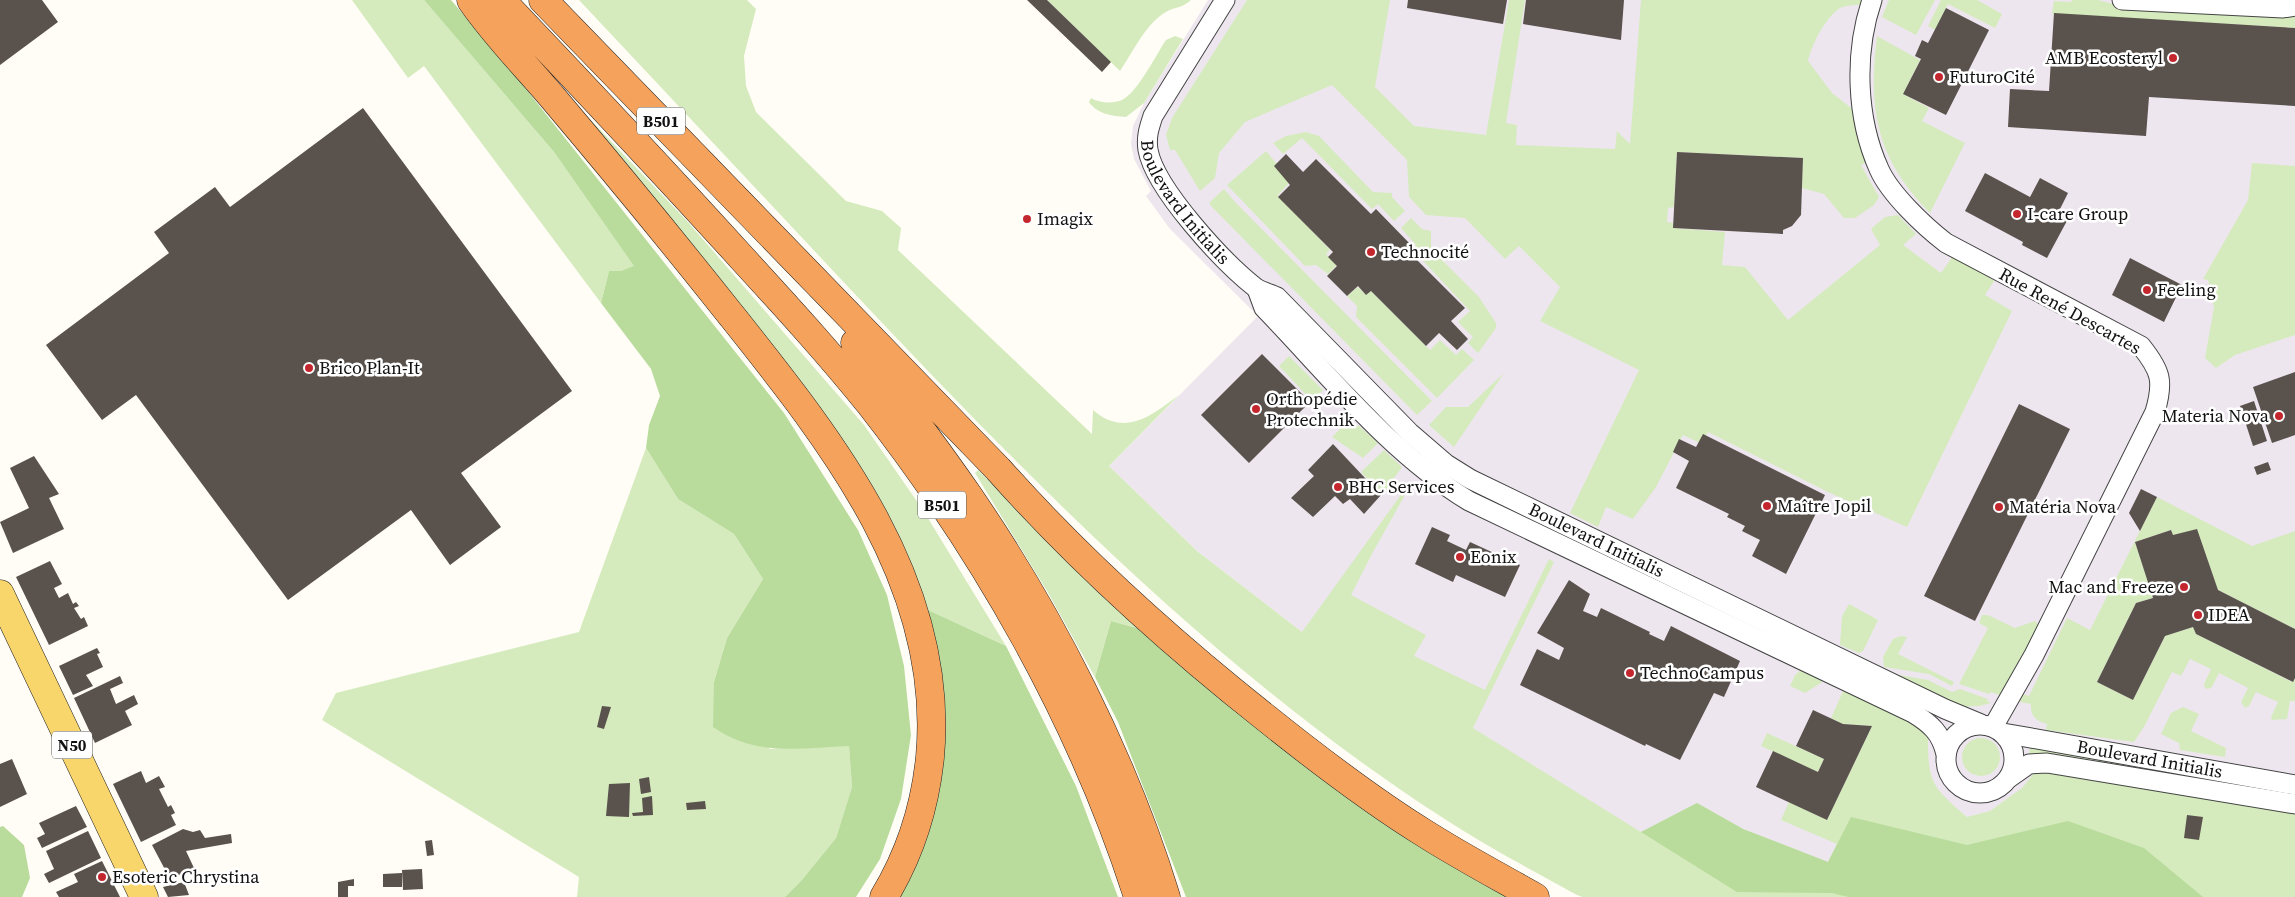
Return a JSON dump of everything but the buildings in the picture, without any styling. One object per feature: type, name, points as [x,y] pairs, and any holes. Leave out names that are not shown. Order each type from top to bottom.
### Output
[{"type":"highway","points":[[471,0],[483,18],[558,104],[787,385],[862,495],[884,536],[906,585],[921,636],[930,685],[932,734],[927,782],[917,827],[898,875],[884,897]]},
{"type":"highway","name":"B501","points":[[501,0],[660,168],[806,329],[869,404],[918,469],[976,554],[1024,637],[1095,780],[1138,897]]},
{"type":"highway","name":"B501","points":[[543,0],[778,243],[920,427],[969,496],[1016,570],[1058,644],[1108,745],[1139,819],[1166,897]]},
{"type":"highway","points":[[778,243],[998,469],[1045,521],[1173,641],[1282,731],[1423,833],[1535,897]]},
{"type":"main road","name":"N50","points":[[0,594],[144,897]]},
{"type":"street","name":"Boulevard Initialis","points":[[1225,0],[1153,116],[1147,136],[1148,151],[1162,184],[1181,211],[1258,289],[1277,297],[1410,433],[1446,464],[1470,479],[1945,709],[1992,728]]},
{"type":"street","name":"Rue René Descartes","points":[[1872,0],[1864,22],[1860,62],[1866,130],[1879,171],[1896,194],[1926,227],[1946,243],[2141,346],[2156,364],[2161,380],[2155,412],[2034,655],[1992,728]]},
{"type":"street","points":[[2122,0],[2283,8],[2295,6]]},
{"type":"street","name":"Boulevard Initialis","points":[[1258,289],[1264,308],[1357,406],[1416,464],[1452,490],[1478,505],[1928,722],[1938,733],[1946,754]]},
{"type":"street","name":"Boulevard Initialis","points":[[2295,785],[1971,725],[1958,732],[1949,744],[1946,754],[1946,766],[1950,776],[1958,785],[1968,791],[1980,793],[1991,792],[2029,764],[2047,763],[2295,804]]},
{"type":"street","points":[[1992,728],[2014,749],[2013,769],[2009,778]]},
{"type":"shaded area","points":[[1208,0],[2295,0],[2295,897],[1848,897],[1737,892],[1302,632],[1197,551],[1109,466],[1258,316],[1170,229],[1146,196],[1151,191],[1134,159],[1131,144],[1133,126],[1144,103]]},
{"type":"green space","points":[[352,0],[424,0],[554,152],[635,267],[621,271],[609,271],[601,303],[424,66],[408,78]]},
{"type":"green space","points":[[424,0],[451,0],[506,64],[784,413],[858,530],[887,595],[904,666],[911,735],[901,799],[880,859],[856,897],[785,897],[801,881],[836,838],[852,787],[849,746],[796,749],[762,747],[729,737],[713,727],[714,682],[727,638],[763,579],[734,534],[678,499],[646,448],[649,425],[660,396],[651,369],[601,303],[609,271],[621,271],[634,266],[554,152]]},
{"type":"green space","points":[[579,0],[747,0],[756,9],[744,56],[746,86],[756,112],[846,201],[882,211],[901,228],[898,250],[1092,434],[1093,410],[1105,418],[1127,423],[1148,416],[1179,395],[1109,466],[1197,551],[1302,632],[1408,485],[1410,486],[1351,595],[1426,635],[1414,656],[1485,690],[1549,559],[1554,562],[1473,728],[1641,832],[1697,803],[1743,829],[1828,862],[1837,844],[1781,820],[1789,802],[1827,820],[1872,726],[1843,724],[1831,718],[1844,689],[1905,717],[1928,733],[1929,762],[1934,781],[1945,797],[1967,817],[1990,811],[2022,788],[2035,772],[2057,768],[2295,813],[2295,897],[1582,897],[1575,894],[1457,827],[1359,760],[1280,700],[1204,637],[1131,572],[989,434],[920,363]]},
{"type":"green space","points":[[1047,0],[1191,0],[1166,12],[1152,23],[1120,71]]},
{"type":"green space","points":[[1247,0],[1390,0],[1375,87],[1414,126],[1486,135],[1509,0],[1525,0],[1506,123],[1517,125],[1516,145],[1615,149],[1617,131],[1630,144],[1641,0],[1865,0],[1863,4],[1842,7],[1834,12],[1820,32],[1808,61],[1832,93],[1854,110],[1859,138],[1867,162],[1861,165],[1879,197],[1874,205],[1855,218],[1844,218],[1824,194],[1802,188],[1803,158],[1677,152],[1674,207],[1668,208],[1667,222],[1673,223],[1673,228],[1725,232],[1722,265],[1745,267],[1788,320],[1880,245],[1871,229],[1885,217],[1898,215],[1916,234],[1903,245],[1941,273],[1953,256],[1996,278],[1985,295],[2012,311],[1907,527],[1828,492],[1708,432],[1702,444],[1683,435],[1656,487],[1633,519],[1606,507],[1598,527],[1570,513],[1639,370],[1540,321],[1560,287],[1519,246],[1505,259],[1465,218],[1426,215],[1409,197],[1407,160],[1332,85],[1245,122],[1219,153],[1215,178],[1200,191],[1175,150],[1170,150],[1166,135],[1172,118]]},
{"type":"green space","points":[[1889,0],[1935,0],[1916,35],[1882,17]]},
{"type":"green space","points":[[1941,0],[1977,0],[2002,14],[1995,28],[1948,4],[1935,30],[1928,26]]},
{"type":"green space","points":[[2072,0],[2098,0],[2117,5],[2295,13],[2295,28],[2052,14],[2054,1],[2071,2]]},
{"type":"green space","points":[[1175,36],[1183,39],[1144,103],[1126,117],[1110,115],[1092,106],[1089,102],[1091,98],[1102,102],[1114,102],[1128,96],[1140,82],[1166,40]]},
{"type":"green space","points":[[1877,36],[1920,60],[1903,94],[1929,108],[1922,121],[1965,143],[1930,213],[1912,193],[1898,173],[1887,152],[1880,132],[1874,87]]},
{"type":"green space","points":[[566,94],[687,221],[864,425],[923,510],[1006,646],[928,610],[908,560]]},
{"type":"green space","points":[[1306,132],[1319,136],[1373,192],[1392,193],[1392,197],[1405,211],[1394,221],[1378,204],[1372,209],[1302,138],[1283,154],[1273,143],[1286,136]]},
{"type":"green space","points":[[1266,151],[1291,181],[1278,195],[1330,250],[1326,254],[1337,265],[1328,274],[1316,265],[1305,266],[1227,185]]},
{"type":"green space","points":[[2252,163],[2295,166],[2295,335],[2235,355],[2216,368],[2205,358],[2214,307],[2208,280],[2203,279],[2248,200]]},
{"type":"green space","points":[[1224,189],[1432,401],[1417,415],[1212,207],[1209,203]]},
{"type":"green space","points":[[1411,218],[1422,229],[1431,231],[1431,249],[1479,297],[1496,323],[1496,328],[1478,353],[1468,343],[1473,337],[1458,322],[1470,311],[1412,249],[1416,245],[1401,228]]},
{"type":"green space","points":[[1358,287],[1366,295],[1371,291],[1430,350],[1440,340],[1456,355],[1462,349],[1474,360],[1437,398],[1356,317],[1357,306],[1347,296]]},
{"type":"green space","points":[[1289,356],[1323,390],[1312,401],[1279,366]]},
{"type":"green space","points":[[1504,373],[1454,447],[1429,425],[1446,407],[1468,407]]},
{"type":"green space","points":[[1350,425],[1359,426],[1378,443],[1363,458],[1332,437],[1341,428]]},
{"type":"green space","points":[[646,448],[678,499],[734,534],[763,579],[727,638],[714,682],[770,749],[849,745],[852,787],[836,838],[801,881],[785,897],[577,897],[579,877],[322,720],[336,693],[579,632]]},
{"type":"green space","points":[[1384,450],[1402,467],[1382,495],[1361,472]]},
{"type":"green space","points":[[978,470],[1140,629],[1111,621],[1095,677],[1047,591],[975,473]]},
{"type":"green space","points":[[2157,497],[2252,546],[2295,531],[2295,629],[2218,590],[2173,535],[2171,530],[2135,542],[2153,598],[2136,603],[2097,682],[2133,700],[2165,636],[2193,627],[2196,634],[2292,682],[2295,678],[2295,701],[2290,701],[2287,719],[2272,720],[2271,717],[2278,702],[2256,692],[2249,706],[2245,708],[2241,702],[2248,688],[2219,673],[2212,687],[2205,688],[2204,684],[2211,669],[2190,659],[2181,676],[2172,672],[2145,725],[2134,742],[2046,730],[2047,724],[2037,720],[2033,715],[2031,704],[2020,702],[2023,694],[2029,696],[2067,618],[2090,630]]},
{"type":"green space","points":[[1849,604],[1878,620],[1863,651],[1859,653],[1840,645],[1842,616]]},
{"type":"green space","points":[[928,610],[1006,646],[1076,786],[1118,897],[896,897],[942,757],[942,674]]},
{"type":"green space","points":[[1982,615],[1988,615],[2015,628],[2035,621],[2040,627],[2002,696],[1991,692],[1989,694],[1959,684],[1988,628],[1979,623]]},
{"type":"green space","points":[[1111,621],[1140,629],[1508,897],[1186,897],[1118,722],[1095,677]]},
{"type":"green space","points":[[1901,636],[1907,637],[1898,654],[1954,682],[1952,686],[1929,674],[1884,667],[1883,657],[1893,639]]},
{"type":"green space","points":[[1802,669],[1823,679],[1821,683],[1805,693],[1790,686],[1795,675]]},
{"type":"green space","points":[[1888,673],[1928,680],[1952,692],[1960,689],[1988,699],[1987,701],[1991,703],[1979,706],[1958,707]]},
{"type":"green space","points":[[2183,707],[2199,714],[2191,731],[2226,748],[2225,757],[2180,750],[2179,743],[2161,734],[2171,713]]},
{"type":"green space","points":[[1767,733],[1824,759],[1818,772],[1761,746]]},
{"type":"green space","points":[[1981,738],[1994,744],[2000,757],[1994,770],[1981,776],[1968,770],[1962,757],[1968,744]]},
{"type":"green space","points":[[2029,744],[2144,764],[2143,770],[2030,758]]},
{"type":"green space","points":[[1697,803],[1743,829],[1828,862],[1851,817],[1967,845],[2068,821],[2144,848],[2203,897],[1848,897],[1832,893],[1737,892],[1641,832]]},
{"type":"green space","points":[[3,826],[24,845],[30,878],[22,897],[0,897],[0,827]]},
{"type":"place","name":"AMB Ecosteryl","points":[[2173,58]]},
{"type":"place","name":"FuturoCité","points":[[1939,77]]},
{"type":"place","name":"I-care Group","points":[[2017,214]]},
{"type":"place","name":"Imagix","points":[[1027,219]]},
{"type":"place","name":"Technocité","points":[[1371,252]]},
{"type":"place","name":"Feeling","points":[[2147,290]]},
{"type":"place","name":"Brico Plan-It","points":[[309,368]]},
{"type":"place","name":"Orthopédie Protechnik","points":[[1256,409]]},
{"type":"place","name":"Materia Nova","points":[[2279,416]]},
{"type":"place","name":"BHC Services","points":[[1338,487]]},
{"type":"place","name":"Maître Jopil","points":[[1767,506]]},
{"type":"place","name":"Matéria Nova","points":[[1999,507]]},
{"type":"place","name":"Eonix","points":[[1460,557]]},
{"type":"place","name":"Mac and Freeze","points":[[2184,587]]},
{"type":"place","name":"IDEA","points":[[2198,615]]},
{"type":"place","name":"TechnoCampus","points":[[1630,673]]},
{"type":"place","name":"Esoteric Chrystina","points":[[102,877]]}]
